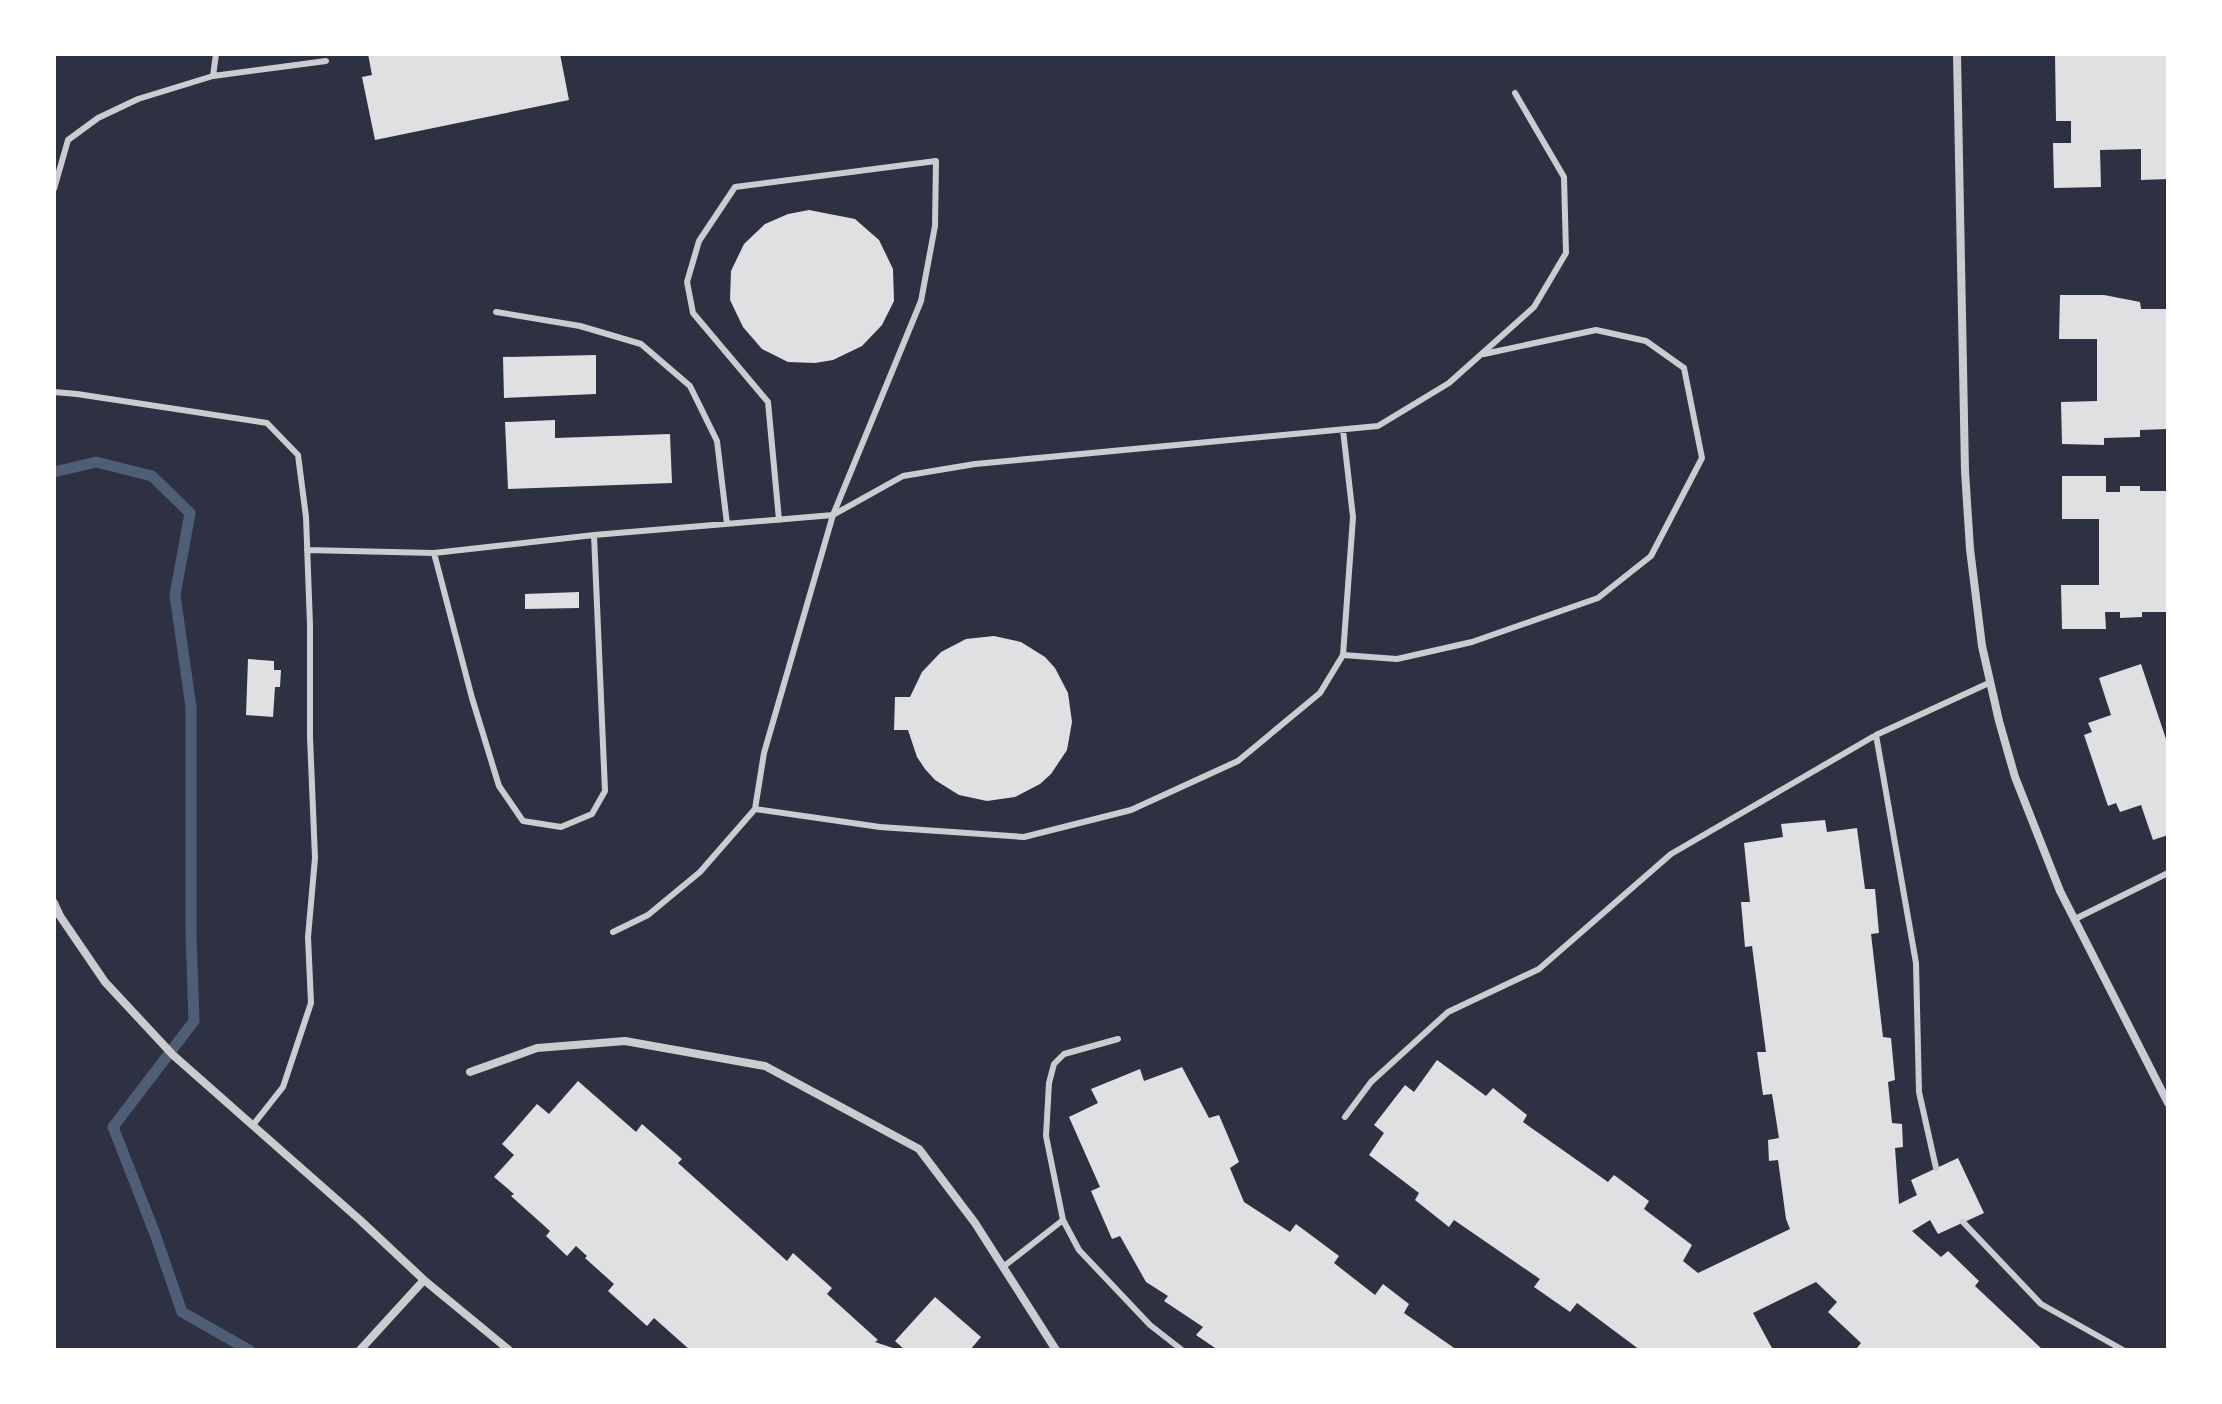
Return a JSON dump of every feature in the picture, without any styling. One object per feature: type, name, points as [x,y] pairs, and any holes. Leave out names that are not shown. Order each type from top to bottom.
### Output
[{"type":"street","points":[[1957,54],[1966,487],[1982,646],[2015,777],[2060,891],[2168,1103]]},
{"type":"street","points":[[54,903],[105,982],[191,1071],[424,1280],[509,1350]]},
{"type":"street","points":[[470,1072],[537,1048],[625,1041],[765,1066],[919,1149],[975,1223],[1056,1350]]},
{"type":"street","points":[[360,1350],[424,1280]]},
{"type":"lane","points":[[213,76],[216,54]]},
{"type":"lane","points":[[54,189],[68,140],[98,118],[138,99],[213,76],[326,61]]},
{"type":"lane","points":[[307,550],[434,553],[594,535],[833,515],[903,476],[975,464],[1378,426],[1449,383],[1534,307],[1566,253],[1564,177],[1515,93]]},
{"type":"lane","points":[[613,932],[648,915],[700,872],[755,809],[764,753],[833,515],[921,301],[935,226],[936,161],[735,187],[699,241],[687,282],[693,313],[768,402],[779,520]]},
{"type":"lane","points":[[496,312],[580,326],[641,344],[690,386],[717,441],[727,524]]},
{"type":"lane","points":[[1343,655],[1397,659],[1472,642],[1598,598],[1651,556],[1702,458],[1684,368],[1646,341],[1596,330],[1480,355]]},
{"type":"lane","points":[[54,392],[267,423],[298,455],[306,517],[315,858],[308,937],[311,1003],[283,1087],[253,1125]]},
{"type":"lane","points":[[755,809],[880,827],[1024,837],[1131,810],[1238,761],[1320,693],[1343,655],[1353,517],[1343,430]]},
{"type":"lane","points":[[434,553],[499,786],[523,821],[561,827],[592,814],[605,791],[594,535]]},
{"type":"lane","points":[[1345,1117],[1371,1082],[1448,1012],[1539,969],[1671,854],[1876,735],[1991,682]]},
{"type":"lane","points":[[1876,735],[1916,963],[1919,1092],[1936,1168]]},
{"type":"lane","points":[[2075,919],[2168,873]]},
{"type":"lane","points":[[1118,1039],[1064,1054],[1054,1064],[1049,1083],[1046,1136],[1063,1220],[1079,1250],[1150,1325],[1182,1350]]},
{"type":"lane","points":[[1003,1267],[1063,1220]]},
{"type":"lane","points":[[1963,1222],[2041,1304],[2123,1350]]},
{"type":"building","points":[[368,54],[560,54],[569,100],[375,140],[362,77],[372,75]]},
{"type":"building","points":[[2055,54],[2168,54],[2168,179],[2141,180],[2141,149],[2100,150],[2101,187],[2054,188],[2053,143],[2071,143],[2071,121],[2056,121]]},
{"type":"building","points":[[809,210],[855,219],[879,240],[893,269],[894,301],[882,325],[862,346],[833,360],[788,362],[762,349],[743,327],[730,300],[731,271],[744,244],[765,224],[788,214]]},
{"type":"building","points":[[2060,295],[2104,295],[2140,302],[2141,309],[2168,309],[2168,429],[2140,430],[2140,437],[2104,438],[2104,445],[2062,444],[2061,402],[2097,401],[2097,339],[2059,339]]},
{"type":"building","points":[[596,355],[596,394],[504,398],[503,357]]},
{"type":"building","points":[[555,420],[555,438],[670,434],[672,483],[508,489],[505,422]]},
{"type":"building","points":[[2062,476],[2106,476],[2106,492],[2120,492],[2120,486],[2140,486],[2140,491],[2168,491],[2168,612],[2142,612],[2142,617],[2120,618],[2120,612],[2105,612],[2106,629],[2062,629],[2061,585],[2099,585],[2099,519],[2062,519]]},
{"type":"building","points":[[579,592],[579,608],[525,609],[525,594]]},
{"type":"building","points":[[994,636],[1021,642],[1045,657],[1055,668],[1068,693],[1072,722],[1067,750],[1051,774],[1040,784],[1015,797],[987,801],[959,795],[935,780],[925,769],[917,757],[908,730],[894,730],[895,697],[910,697],[922,672],[941,652],[966,639]]},
{"type":"building","points":[[248,659],[274,661],[274,670],[281,670],[280,687],[275,687],[273,717],[246,715]]},
{"type":"building","points":[[2141,664],[2168,745],[2168,835],[2153,840],[2141,805],[2120,812],[2116,803],[2108,806],[2084,735],[2092,732],[2088,723],[2111,715],[2099,678]]},
{"type":"building","points":[[1825,820],[1827,832],[1857,828],[1865,889],[1875,889],[1879,933],[1871,934],[1883,1037],[1891,1038],[1895,1080],[1888,1082],[1892,1123],[1902,1124],[1903,1147],[1895,1148],[1899,1204],[1917,1195],[1911,1180],[1958,1158],[1984,1213],[1938,1234],[1930,1220],[1912,1231],[1941,1257],[1948,1251],[1979,1281],[1975,1286],[2043,1350],[1858,1350],[1861,1343],[1828,1312],[1837,1302],[1816,1282],[1753,1313],[1773,1350],[1640,1350],[1577,1303],[1570,1312],[1534,1287],[1540,1279],[1454,1220],[1449,1227],[1415,1200],[1419,1193],[1369,1155],[1384,1133],[1374,1125],[1405,1085],[1414,1092],[1437,1060],[1486,1096],[1493,1088],[1527,1115],[1523,1122],[1608,1182],[1614,1175],[1649,1201],[1644,1209],[1692,1245],[1683,1261],[1698,1273],[1790,1229],[1778,1160],[1769,1161],[1768,1140],[1779,1138],[1772,1094],[1763,1095],[1757,1052],[1766,1052],[1752,946],[1745,947],[1741,902],[1750,902],[1744,843],[1783,837],[1781,824]]},
{"type":"building","points":[[1182,1067],[1209,1118],[1219,1115],[1239,1162],[1230,1168],[1244,1202],[1290,1232],[1296,1224],[1339,1256],[1334,1263],[1375,1295],[1383,1284],[1409,1304],[1404,1313],[1457,1350],[1218,1350],[1196,1335],[1203,1327],[1164,1301],[1168,1296],[1146,1282],[1120,1236],[1112,1239],[1091,1191],[1100,1187],[1069,1117],[1098,1103],[1091,1089],[1140,1069],[1144,1081]]},
{"type":"building","points":[[578,1081],[636,1132],[642,1124],[682,1159],[678,1163],[787,1261],[793,1253],[832,1288],[827,1294],[878,1340],[875,1342],[899,1350],[690,1350],[654,1318],[647,1326],[608,1291],[614,1284],[585,1258],[587,1256],[576,1246],[567,1256],[546,1236],[550,1231],[494,1177],[514,1155],[502,1144],[537,1104],[549,1114]]},
{"type":"building","points":[[935,1297],[981,1337],[970,1350],[905,1350],[895,1341]]},
{"type":"waterway","points":[[54,472],[96,462],[152,476],[190,513],[175,595],[191,707],[194,1021],[113,1127],[182,1312],[249,1350]]}]
